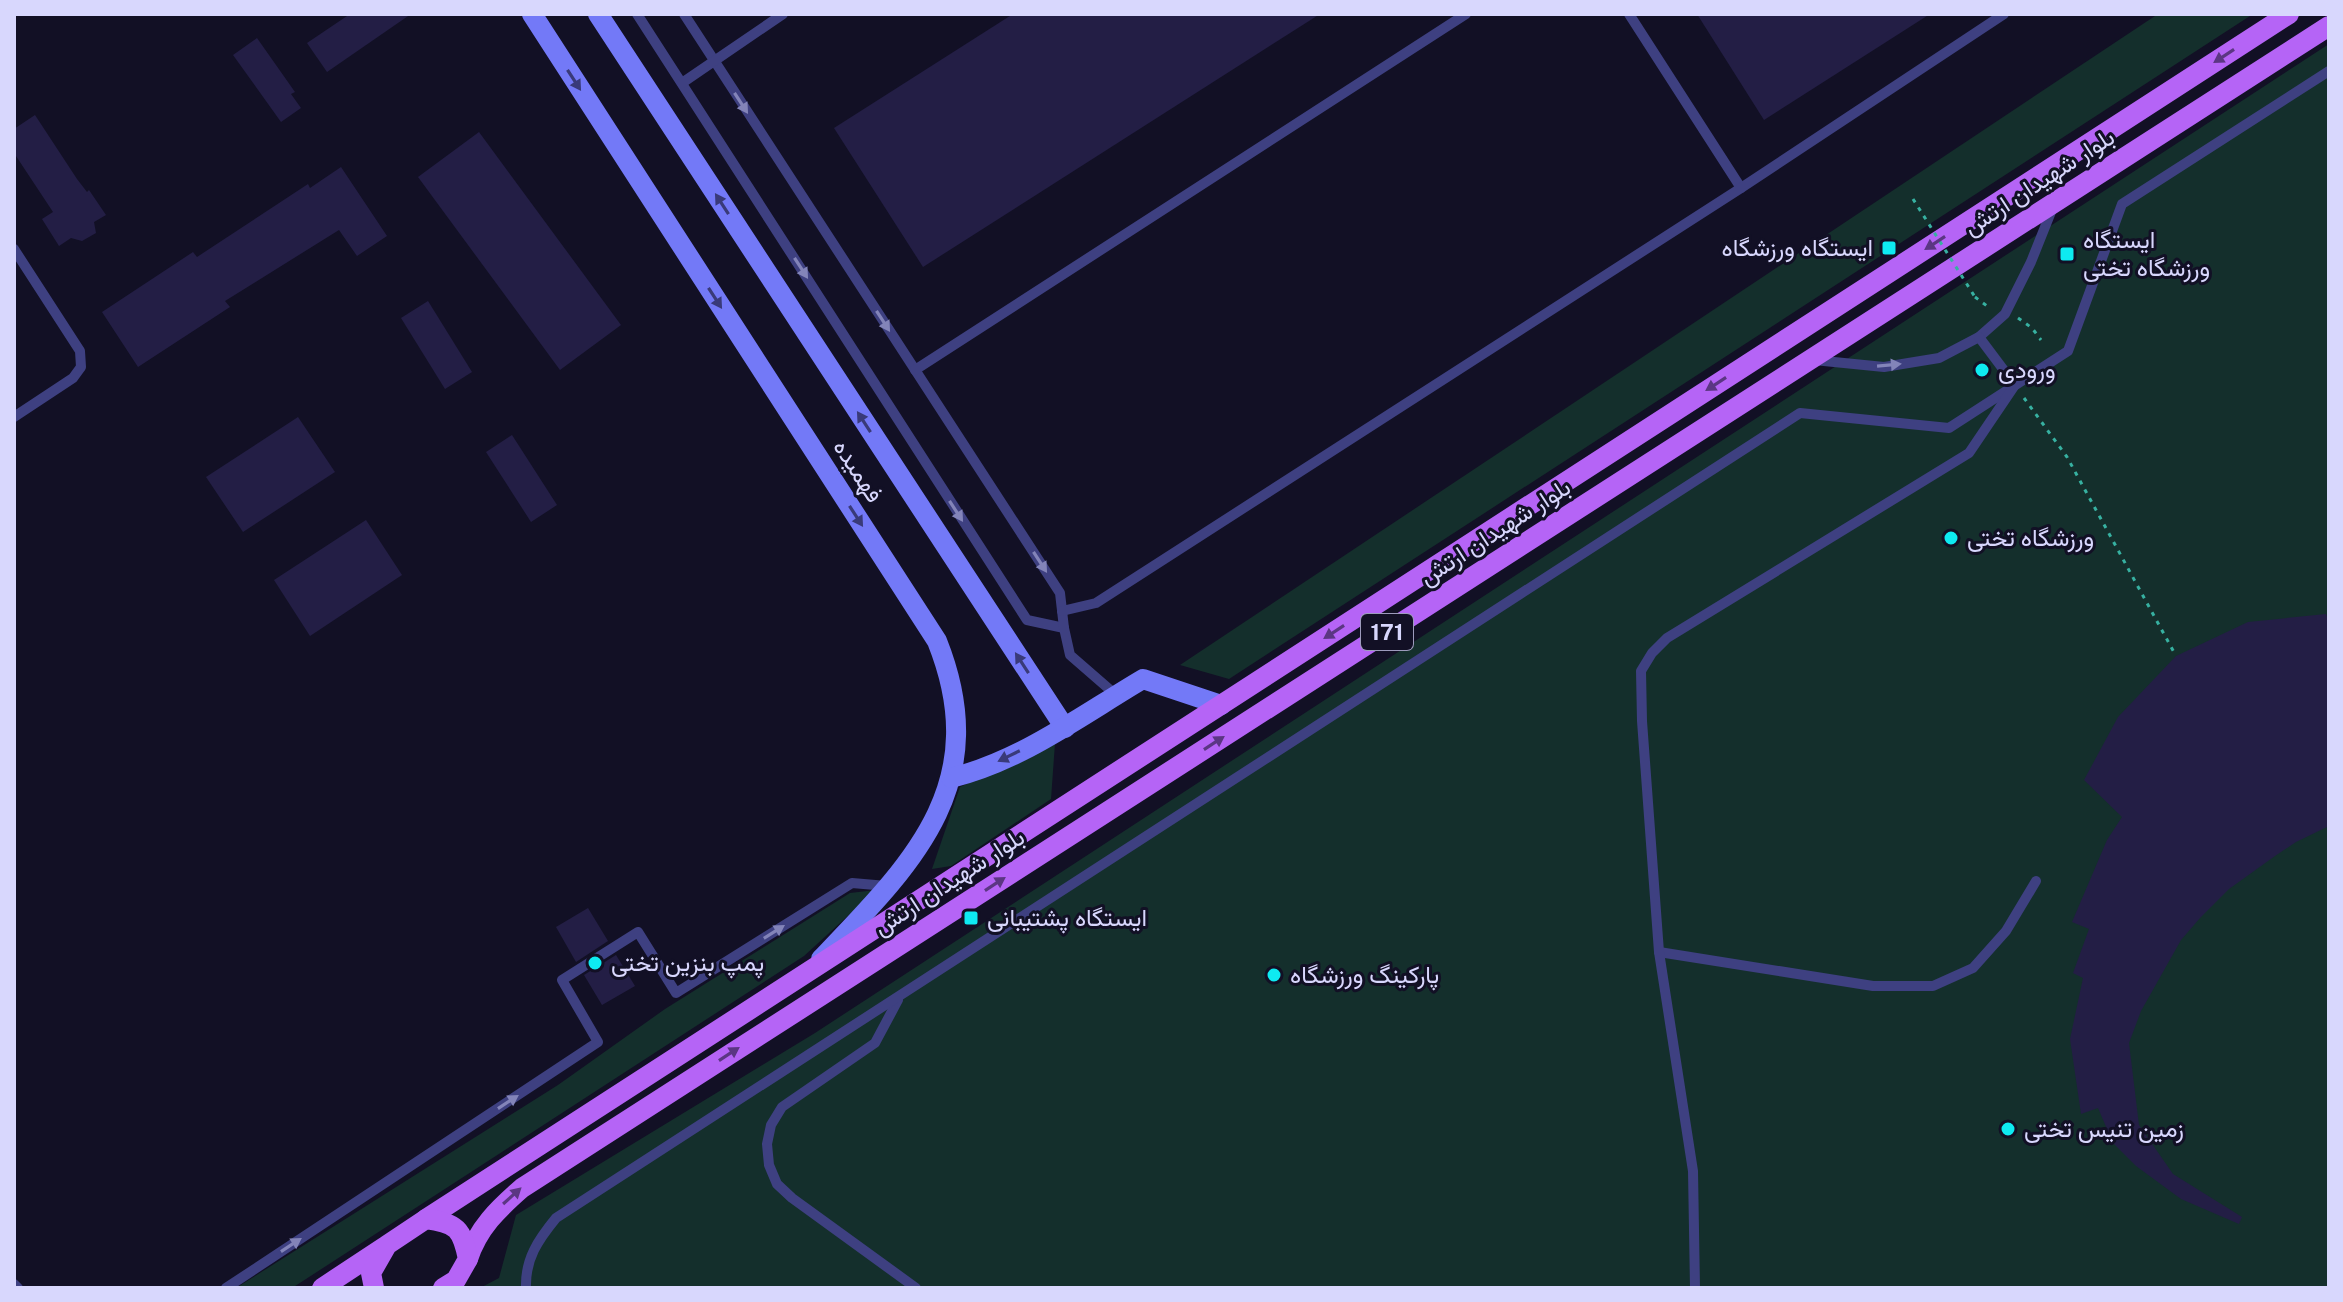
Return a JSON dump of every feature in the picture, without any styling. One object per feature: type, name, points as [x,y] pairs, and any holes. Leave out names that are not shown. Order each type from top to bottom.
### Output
[{"type":"main road","name":"فهمیده","points":[[532,14],[937,641],[947,667],[958,739],[951,778],[925,838],[890,886],[815,966]]},
{"type":"main road","name":"فهمیده","points":[[598,14],[1065,728]]},
{"type":"main road","name":"بلوار شهیدان ارتش","points":[[387,1245],[2289,14]]},
{"type":"main road","name":"بلوار شهیدان ارتش","points":[[443,1288],[456,1280],[468,1259],[474,1239],[489,1220],[522,1188],[2329,26]]},
{"type":"main road","points":[[951,778],[975,772],[1065,728],[1143,679],[1221,705]]},
{"type":"main road","points":[[426,1219],[454,1226],[464,1238],[468,1259]]},
{"type":"main road","points":[[322,1288],[387,1245]]},
{"type":"main road","points":[[374,1288],[371,1273],[387,1245]]},
{"type":"lane","points":[[637,14],[1027,620],[1064,628]]},
{"type":"lane","points":[[684,14],[1060,593],[1070,655],[1116,695]]},
{"type":"lane","points":[[682,83],[783,14]]},
{"type":"lane","points":[[915,370],[1466,14]]},
{"type":"lane","points":[[1629,14],[1741,188]]},
{"type":"lane","points":[[1062,611],[1096,603],[1741,188],[2004,14]]},
{"type":"lane","points":[[526,1288],[526,1271],[536,1242],[556,1218],[1800,413],[1949,428],[2068,351],[2122,204],[2329,71]]},
{"type":"lane","points":[[1812,360],[1884,367],[1939,358],[1979,337],[2005,314],[2031,262],[2054,203]]},
{"type":"lane","points":[[14,249],[80,351],[81,367],[73,378],[14,417]]},
{"type":"lane","points":[[1979,337],[2015,385]]},
{"type":"lane","points":[[1695,1288],[1693,1171],[1659,952],[1641,671],[1652,653],[1667,638],[1969,453],[2015,385]]},
{"type":"lane","points":[[1659,952],[1873,986],[1933,986],[1973,968],[2006,931],[2036,881]]},
{"type":"lane","points":[[226,1288],[598,1042],[562,980],[638,932],[676,993],[852,883],[890,886]]},
{"type":"lane","points":[[900,996],[875,1043],[782,1107],[771,1125],[767,1144],[769,1165],[777,1184],[916,1288]]},
{"type":"lane","points":[[526,1271],[534,1288]]},
{"type":"path","points":[[1913,199],[1975,297]]},
{"type":"path","points":[[2015,385],[2067,457],[2176,656]]},
{"type":"green space","points":[[2158,14],[2253,14],[1229,679],[1180,665]]},
{"type":"green space","name":"ورزشگاه تختی","points":[[2329,44],[2329,1288],[480,1288],[499,1278],[516,1215],[815,1033]]},
{"type":"green space","points":[[1055,743],[1051,799],[951,866],[932,869],[960,787]]},
{"type":"green space","points":[[876,890],[804,956],[292,1288],[236,1288],[558,1085],[665,1009],[850,893]]},
{"type":"building","points":[[350,14],[411,14],[327,72],[307,43]]},
{"type":"building","points":[[1013,14],[1320,14],[923,267],[834,128]]},
{"type":"building","points":[[1697,14],[1930,14],[1764,120]]},
{"type":"building","points":[[257,38],[295,92],[291,94],[301,108],[281,122],[233,55]]},
{"type":"building","points":[[35,115],[77,179],[87,192],[89,190],[106,215],[94,222],[96,233],[82,241],[71,238],[59,246],[42,219],[53,212],[14,153],[14,129]]},
{"type":"building","points":[[479,132],[621,325],[560,370],[418,177]]},
{"type":"building","points":[[341,167],[387,236],[357,256],[339,230],[225,301],[230,307],[138,367],[102,312],[193,252],[197,257],[308,184],[310,188]]},
{"type":"building","points":[[428,301],[472,372],[445,389],[401,318]]},
{"type":"building","points":[[298,417],[335,472],[243,532],[206,477]]},
{"type":"building","points":[[512,435],[557,505],[531,522],[486,452]]},
{"type":"building","points":[[366,520],[402,575],[310,636],[274,580]]},
{"type":"building","points":[[2326,614],[2329,622],[2329,826],[2275,856],[2229,889],[2200,918],[2181,940],[2141,1011],[2129,1043],[2139,1125],[2173,1174],[2242,1217],[2239,1224],[2181,1199],[2136,1166],[2113,1143],[2098,1108],[2081,1114],[2070,1039],[2083,978],[2073,973],[2089,929],[2072,922],[2107,840],[2122,817],[2084,780],[2118,717],[2176,656],[2248,622]]},
{"type":"building","points":[[588,908],[608,941],[576,962],[556,927]]},
{"type":"building","points":[[616,955],[635,986],[602,1005],[584,975]]},
{"type":"place","name":"ایستگاه ورزشگاه","points":[[1889,248]]},
{"type":"place","name":"ایستگاه ورزشگاه تختی","points":[[2067,254]]},
{"type":"place","name":"ورودی","points":[[1982,370]]},
{"type":"place","name":"ورزشگاه تختی","points":[[1951,538]]},
{"type":"place","name":"ایستگاه پشتیبانی","points":[[971,918]]},
{"type":"place","name":"پمپ بنزین تختی","points":[[595,963]]},
{"type":"place","name":"پارکینگ ورزشگاه","points":[[1274,975]]},
{"type":"place","name":"زمین تنیس تختی","points":[[2008,1129]]}]
